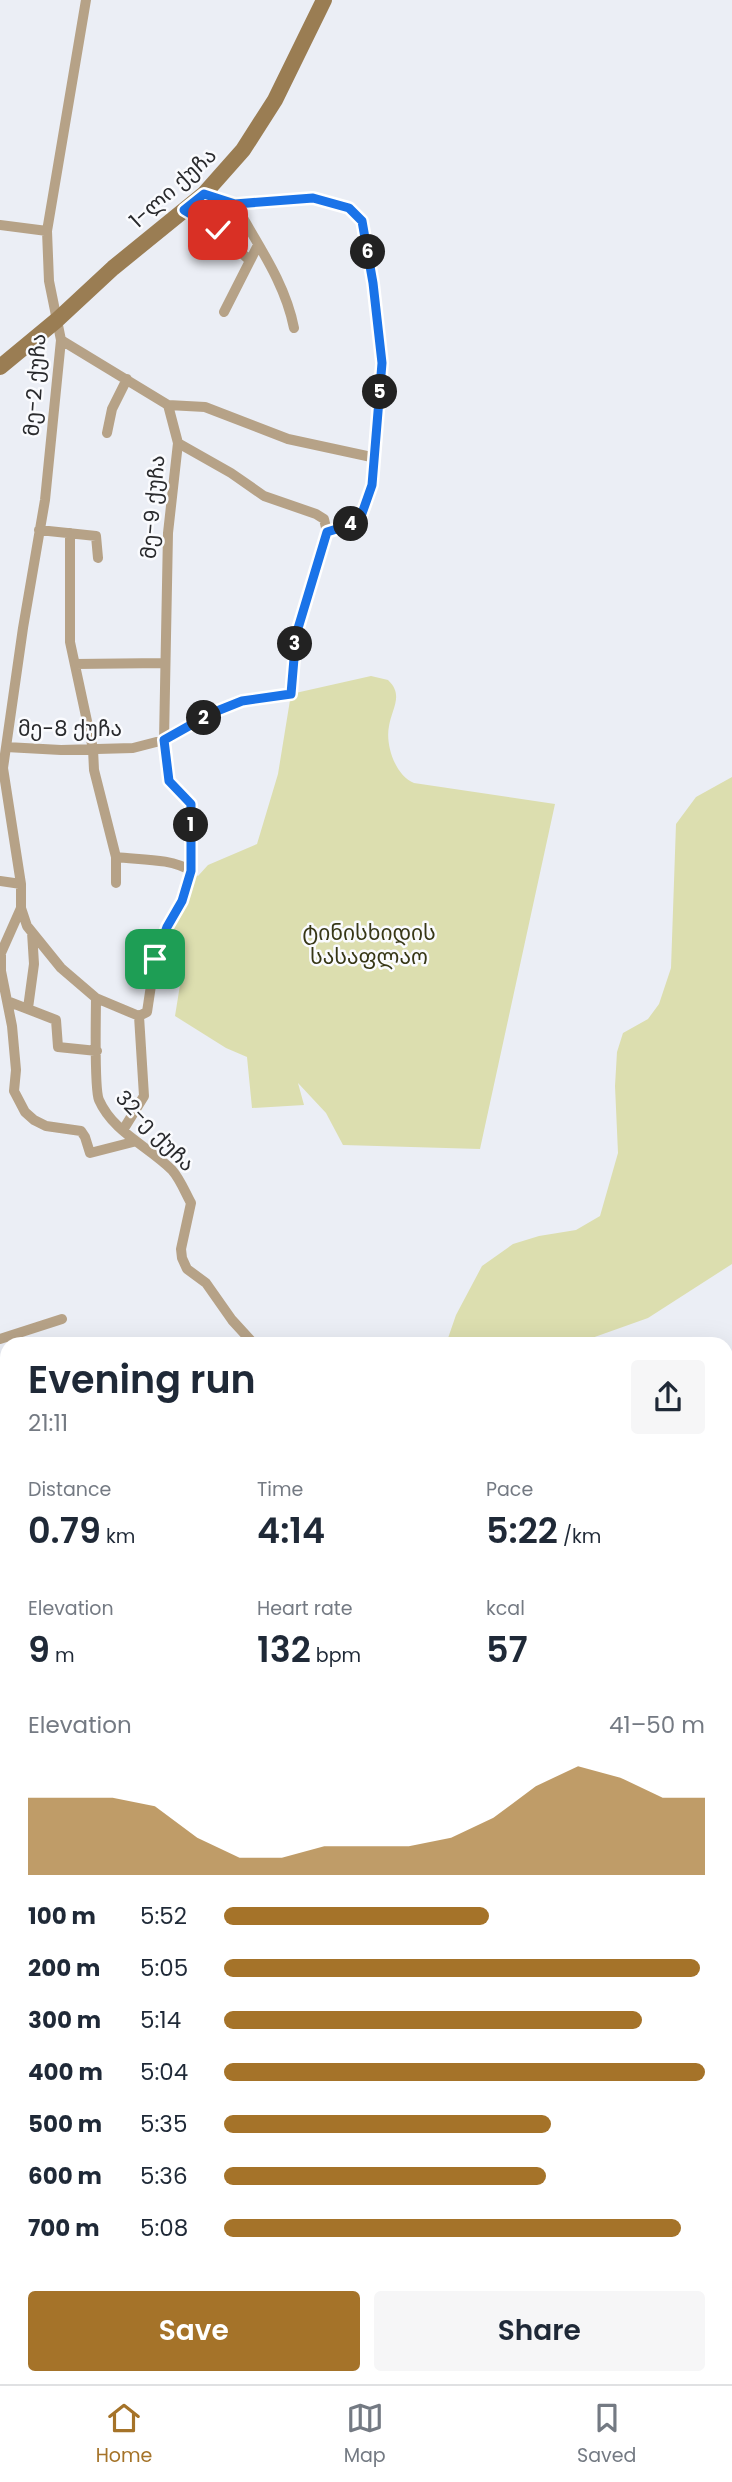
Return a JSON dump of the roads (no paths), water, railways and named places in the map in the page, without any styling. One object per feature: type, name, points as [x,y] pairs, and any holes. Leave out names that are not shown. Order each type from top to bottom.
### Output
[{"type":"main road","name":"1-ლი ქუჩა","points":[[0,367],[57,320],[113,268],[204,194],[243,150],[261,125],[324,0]]},
{"type":"street","name":"მე-2 ქუჩა","points":[[21,908],[21,884],[1,770],[45,500],[61,340],[49,281],[47,231],[86,0]]},
{"type":"street","points":[[178,443],[231,473],[264,496],[316,514],[324,519],[327,532],[359,522],[372,485],[382,363],[373,283],[362,221],[349,208],[313,198],[235,204],[204,194]]},
{"type":"street","points":[[235,204],[275,274],[294,328]]},
{"type":"street","points":[[184,210],[218,230],[249,260]]},
{"type":"street","points":[[0,225],[47,231]]},
{"type":"street","points":[[224,312],[258,245]]},
{"type":"street","points":[[61,340],[168,405],[205,407],[288,439],[376,458]]},
{"type":"street","points":[[107,433],[112,409],[127,379]]},
{"type":"street","name":"მე-9 ქუჩა","points":[[139,1016],[148,1012],[155,959],[167,927],[182,901],[191,871],[191,804],[169,781],[164,740],[168,533],[178,443],[168,405]]},
{"type":"street","points":[[39,530],[96,536],[98,558]]},
{"type":"street","name":"მე-8 ქუჩა","points":[[6,747],[133,748],[164,740],[212,713],[242,701],[291,694],[296,635],[327,532]]},
{"type":"street","points":[[70,533],[70,642],[93,748],[94,770],[116,857],[116,883]]},
{"type":"street","points":[[75,664],[165,663]]},
{"type":"street","points":[[116,857],[168,863],[191,871]]},
{"type":"street","points":[[0,881],[21,884]]},
{"type":"street","points":[[21,908],[27,926],[61,968],[96,998],[139,1016],[144,1096],[123,1130]]},
{"type":"street","points":[[21,908],[1,953],[1,971],[12,1026],[16,1070],[14,1091],[25,1112],[46,1126],[81,1131],[90,1153],[134,1142]]},
{"type":"street","points":[[29,1008],[34,964],[32,932]]},
{"type":"street","name":"32-ე ქუჩა","points":[[96,998],[97,1097],[109,1116],[134,1142],[157,1157],[174,1173],[191,1203],[181,1249],[182,1258],[187,1269],[206,1283],[248,1337]]},
{"type":"street","points":[[7,1001],[56,1020],[58,1047],[97,1051]]},
{"type":"street","points":[[6,1337],[62,1319]]},
{"type":"park label","name":"ტინისხიდის სასაფლაო","points":[[369,945]]}]
